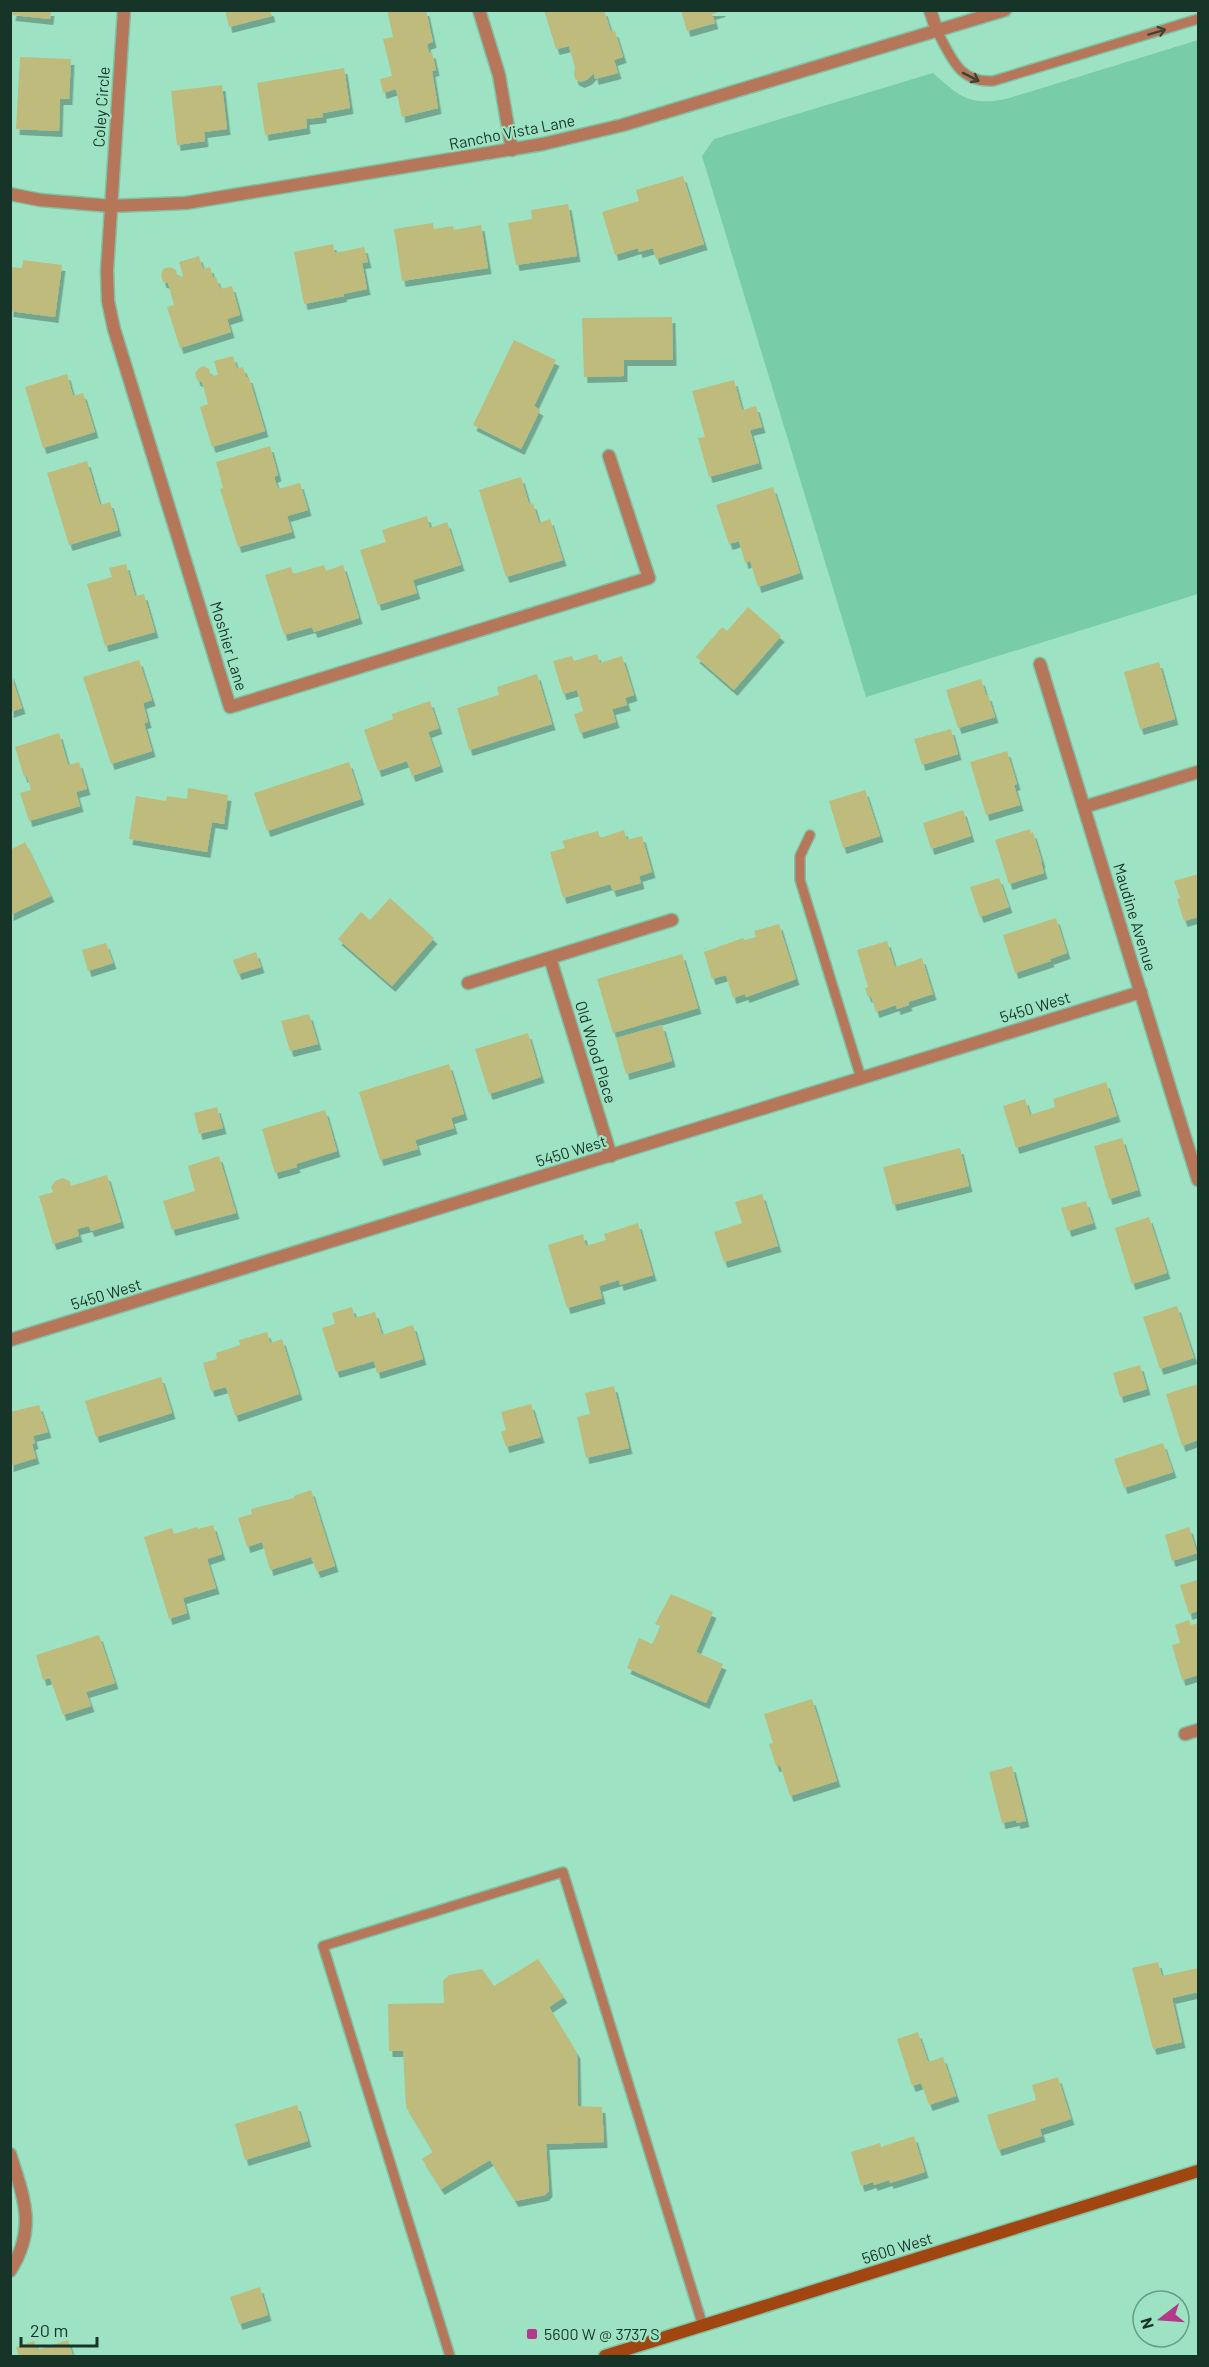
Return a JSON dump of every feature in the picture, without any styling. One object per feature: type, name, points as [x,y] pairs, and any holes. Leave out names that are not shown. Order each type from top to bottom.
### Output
[{"type":"main road","name":"5600 West","points":[[604,2356],[1198,2171]]},
{"type":"street","name":"Coley Circle","points":[[111,206],[124,10]]},
{"type":"street","points":[[480,10],[499,75],[512,150]]},
{"type":"street","points":[[930,10],[937,31]]},
{"type":"street","name":"Rancho Vista Lane","points":[[10,194],[40,200],[111,206],[186,203],[512,150],[623,125],[1005,10]]},
{"type":"street","name":"Moshier Lane","points":[[111,206],[107,278],[111,315],[230,707],[649,578],[609,456]]},
{"type":"street","name":"Maudine Avenue","points":[[1040,664],[1198,1179]]},
{"type":"street","points":[[1084,807],[1198,772]]},
{"type":"street","points":[[468,983],[672,920]]},
{"type":"street","name":"Old Wood Place","points":[[550,958],[611,1156]]},
{"type":"street","name":"5450 West","points":[[10,1340],[1141,992]]},
{"type":"street","points":[[1185,1734],[1198,1730]]},
{"type":"street","points":[[10,2154],[27,2211],[26,2237],[22,2254],[10,2271]]},
{"type":"lane","points":[[937,31],[963,73],[982,82],[993,81],[1198,19]]},
{"type":"lane","points":[[810,835],[800,856],[800,880],[861,1078]]},
{"type":"lane","points":[[450,2356],[323,1946],[563,1872],[703,2326]]},
{"type":"green space","points":[[1198,40],[1198,594],[866,697],[702,156],[714,139],[933,73],[966,98],[993,101]]},
{"type":"building","points":[[13,10],[51,10],[50,19],[12,15]]},
{"type":"building","points":[[225,10],[270,10],[272,16],[229,27]]},
{"type":"building","points":[[387,10],[426,10],[433,42],[427,44],[429,53],[432,52],[436,70],[432,71],[438,108],[402,117],[396,89],[383,93],[380,79],[392,76],[383,39],[393,37]]},
{"type":"building","points":[[544,10],[604,10],[611,32],[615,31],[623,57],[614,60],[618,73],[595,79],[594,73],[581,82],[575,79],[575,68],[569,46],[556,49]]},
{"type":"building","points":[[681,10],[722,11],[712,14],[715,23],[687,31]]},
{"type":"building","points":[[20,57],[71,59],[69,99],[60,99],[59,131],[16,129]]},
{"type":"building","points":[[344,68],[350,108],[323,113],[323,117],[306,119],[307,128],[265,135],[257,83]]},
{"type":"building","points":[[222,85],[227,129],[204,132],[205,141],[177,145],[171,91]]},
{"type":"building","points":[[683,176],[704,244],[656,259],[653,248],[639,252],[638,248],[615,255],[602,212],[639,201],[636,190]]},
{"type":"building","points":[[568,204],[577,256],[516,265],[508,223],[532,219],[531,210]]},
{"type":"building","points":[[433,223],[434,229],[453,226],[454,230],[481,225],[488,268],[402,281],[394,229]]},
{"type":"building","points":[[333,244],[335,253],[364,247],[368,262],[362,263],[367,289],[304,304],[294,252]]},
{"type":"building","points":[[199,256],[203,269],[210,267],[213,278],[216,277],[220,289],[232,286],[240,315],[227,319],[231,332],[180,348],[167,307],[174,305],[168,283],[163,282],[161,275],[163,269],[170,267],[176,270],[178,277],[183,276],[179,262]]},
{"type":"building","points":[[23,260],[62,265],[55,317],[10,311],[10,267],[22,268]]},
{"type":"building","points":[[672,317],[673,360],[624,360],[624,376],[584,377],[582,318]]},
{"type":"building","points":[[514,340],[556,360],[534,406],[540,410],[521,449],[473,425]]},
{"type":"building","points":[[233,356],[237,369],[243,367],[246,377],[249,377],[265,431],[212,447],[200,407],[208,404],[202,382],[197,380],[195,373],[204,366],[209,369],[211,376],[218,375],[214,361]]},
{"type":"building","points":[[67,374],[73,396],[83,393],[95,432],[43,448],[25,387]]},
{"type":"building","points":[[734,380],[742,410],[756,406],[762,427],[750,430],[759,463],[709,477],[698,438],[705,437],[692,391]]},
{"type":"building","points":[[270,446],[278,475],[274,477],[278,489],[300,483],[308,510],[287,516],[292,532],[238,547],[220,489],[223,488],[216,462]]},
{"type":"building","points":[[87,461],[100,505],[110,502],[118,530],[69,545],[47,473]]},
{"type":"building","points":[[521,477],[529,504],[533,503],[539,523],[550,519],[563,560],[506,577],[479,490]]},
{"type":"building","points":[[773,487],[800,573],[758,587],[750,561],[745,563],[739,541],[729,544],[716,505]]},
{"type":"building","points":[[427,516],[430,528],[447,522],[461,565],[413,580],[417,593],[378,605],[360,550],[386,542],[382,530]]},
{"type":"building","points":[[126,564],[135,596],[144,594],[155,632],[105,646],[87,584],[112,577],[109,568]]},
{"type":"building","points":[[324,565],[326,571],[343,565],[359,618],[314,632],[312,627],[284,635],[265,575],[291,567],[293,574]]},
{"type":"building","points":[[748,607],[781,636],[734,690],[696,657],[722,627],[727,631]]},
{"type":"building","points":[[597,654],[600,663],[622,656],[634,695],[625,698],[627,705],[612,709],[616,722],[580,733],[574,714],[583,711],[577,690],[563,694],[553,661],[572,656],[574,661]]},
{"type":"building","points":[[139,660],[152,700],[143,703],[148,722],[144,723],[152,751],[111,764],[83,677]]},
{"type":"building","points":[[1159,662],[1175,719],[1140,729],[1124,672]]},
{"type":"building","points":[[10,672],[22,708],[10,712]]},
{"type":"building","points":[[537,674],[552,724],[469,750],[457,708],[499,695],[497,687]]},
{"type":"building","points":[[981,679],[995,717],[958,728],[946,690]]},
{"type":"building","points":[[430,701],[439,728],[428,732],[440,766],[412,776],[407,761],[378,771],[364,730],[393,719],[392,714]]},
{"type":"building","points":[[951,729],[958,754],[922,765],[914,739]]},
{"type":"building","points":[[59,733],[68,765],[79,762],[87,789],[76,792],[80,806],[29,821],[20,793],[31,790],[27,776],[24,777],[15,747]]},
{"type":"building","points":[[1007,751],[1017,784],[1014,785],[1020,805],[986,815],[970,762]]},
{"type":"building","points":[[349,762],[361,799],[267,831],[254,793]]},
{"type":"building","points":[[188,788],[228,795],[224,824],[212,822],[207,852],[129,839],[136,796],[166,801],[167,796],[187,799]]},
{"type":"building","points":[[865,790],[880,836],[843,848],[829,801]]},
{"type":"building","points":[[963,810],[971,836],[931,849],[923,823]]},
{"type":"building","points":[[1030,829],[1031,833],[1033,832],[1044,873],[1009,884],[995,840]]},
{"type":"building","points":[[624,830],[627,840],[642,836],[652,872],[639,876],[641,883],[613,891],[610,884],[563,898],[550,852],[565,848],[562,841],[598,831],[600,838]]},
{"type":"building","points":[[25,842],[51,896],[10,915],[10,850]]},
{"type":"building","points":[[1198,874],[1198,917],[1184,921],[1174,881]]},
{"type":"building","points":[[999,878],[1009,907],[980,917],[970,887]]},
{"type":"building","points":[[390,898],[434,938],[392,986],[338,939],[361,912],[370,920]]},
{"type":"building","points":[[1056,918],[1067,953],[1015,973],[1003,935]]},
{"type":"building","points":[[779,924],[796,979],[746,997],[745,994],[733,998],[726,975],[712,979],[704,952],[743,938],[744,940],[756,937],[754,931]]},
{"type":"building","points":[[887,941],[895,967],[922,958],[933,994],[908,1002],[909,1005],[897,1009],[896,1005],[876,1012],[871,996],[868,997],[865,988],[868,987],[857,950]]},
{"type":"building","points":[[106,943],[113,963],[88,971],[82,950]]},
{"type":"building","points":[[256,952],[261,967],[238,974],[233,960]]},
{"type":"building","points":[[682,954],[698,1008],[613,1033],[597,979]]},
{"type":"building","points":[[309,1014],[318,1044],[290,1051],[281,1021]]},
{"type":"building","points":[[662,1025],[672,1061],[626,1074],[616,1038]]},
{"type":"building","points":[[528,1033],[541,1077],[489,1094],[475,1049]]},
{"type":"building","points":[[449,1064],[464,1114],[451,1118],[454,1128],[415,1140],[418,1149],[380,1160],[359,1092]]},
{"type":"building","points":[[1106,1082],[1117,1116],[1016,1148],[1003,1106],[1025,1099],[1030,1115],[1055,1107],[1053,1099]]},
{"type":"building","points":[[217,1107],[223,1128],[199,1134],[194,1113]]},
{"type":"building","points":[[325,1110],[337,1151],[275,1173],[262,1129]]},
{"type":"building","points":[[1122,1138],[1138,1190],[1109,1199],[1094,1146]]},
{"type":"building","points":[[960,1148],[969,1186],[893,1205],[883,1167]]},
{"type":"building","points":[[219,1156],[236,1213],[172,1230],[163,1201],[195,1191],[188,1166]]},
{"type":"building","points":[[107,1175],[121,1222],[91,1231],[89,1226],[77,1229],[79,1236],[53,1244],[39,1196],[53,1192],[51,1187],[55,1181],[63,1178],[70,1181],[71,1186]]},
{"type":"building","points":[[762,1194],[778,1246],[724,1262],[714,1232],[742,1223],[735,1202]]},
{"type":"building","points":[[1086,1201],[1093,1223],[1068,1231],[1061,1208]]},
{"type":"building","points":[[1149,1217],[1167,1273],[1132,1284],[1115,1228]]},
{"type":"building","points":[[638,1223],[653,1275],[620,1285],[619,1280],[599,1286],[602,1298],[567,1308],[548,1245],[583,1234],[586,1246],[606,1240],[604,1234]]},
{"type":"building","points":[[1177,1306],[1194,1358],[1160,1369],[1143,1317]]},
{"type":"building","points":[[352,1307],[355,1318],[375,1312],[382,1335],[413,1325],[423,1359],[377,1373],[374,1361],[336,1372],[322,1328],[335,1324],[332,1313]]},
{"type":"building","points":[[267,1332],[270,1343],[282,1339],[299,1394],[235,1416],[226,1387],[211,1391],[203,1363],[217,1359],[216,1353],[240,1345],[239,1340]]},
{"type":"building","points":[[1140,1365],[1147,1389],[1120,1397],[1113,1373]]},
{"type":"building","points":[[161,1377],[172,1413],[96,1437],[85,1401]]},
{"type":"building","points":[[1198,1384],[1198,1440],[1182,1446],[1166,1394]]},
{"type":"building","points":[[614,1386],[629,1448],[586,1458],[577,1417],[590,1414],[585,1393]]},
{"type":"building","points":[[531,1404],[541,1437],[506,1447],[501,1432],[506,1430],[501,1412]]},
{"type":"building","points":[[39,1405],[48,1432],[33,1436],[35,1443],[32,1444],[36,1458],[10,1466],[10,1412]]},
{"type":"building","points":[[1163,1443],[1173,1472],[1124,1488],[1114,1459]]},
{"type":"building","points":[[311,1490],[335,1566],[317,1572],[311,1557],[270,1570],[262,1542],[247,1547],[238,1518],[252,1514],[251,1509],[294,1498],[294,1496]]},
{"type":"building","points":[[213,1525],[222,1554],[207,1559],[216,1588],[183,1598],[187,1613],[169,1619],[144,1537],[172,1528],[174,1534]]},
{"type":"building","points":[[1189,1527],[1197,1553],[1172,1561],[1165,1535]]},
{"type":"building","points":[[1198,1580],[1198,1611],[1189,1614],[1180,1585]]},
{"type":"building","points":[[671,1594],[713,1612],[696,1652],[723,1664],[706,1703],[627,1668],[639,1638],[652,1644],[661,1626],[655,1624]]},
{"type":"building","points":[[1189,1620],[1191,1625],[1198,1623],[1198,1675],[1182,1680],[1172,1645],[1180,1643],[1175,1625]]},
{"type":"building","points":[[99,1635],[115,1683],[86,1692],[91,1706],[63,1715],[50,1678],[43,1680],[36,1655]]},
{"type":"building","points":[[812,1699],[837,1781],[790,1796],[780,1765],[776,1766],[769,1744],[773,1743],[764,1714]]},
{"type":"building","points":[[1012,1766],[1026,1821],[1017,1823],[1016,1820],[1002,1823],[989,1772]]},
{"type":"building","points":[[538,1959],[564,1997],[549,2007],[577,2053],[578,2106],[602,2107],[604,2142],[546,2144],[549,2191],[545,2195],[515,2201],[490,2160],[441,2189],[422,2159],[433,2152],[406,2107],[403,2051],[389,2051],[388,2004],[444,2003],[443,1981],[449,1975],[482,1969],[494,1986]]},
{"type":"building","points":[[1158,1962],[1162,1976],[1198,1968],[1198,1992],[1172,1998],[1182,2042],[1153,2049],[1132,1968]]},
{"type":"building","points":[[918,2032],[928,2062],[943,2057],[956,2096],[929,2105],[921,2083],[912,2086],[897,2039]]},
{"type":"building","points":[[1058,2077],[1071,2119],[1040,2129],[1042,2136],[998,2150],[987,2115],[1036,2100],[1032,2085]]},
{"type":"building","points":[[297,2105],[308,2141],[245,2160],[235,2124]]},
{"type":"building","points":[[914,2136],[925,2172],[890,2183],[889,2180],[861,2186],[851,2152],[880,2143],[881,2147]]},
{"type":"building","points":[[260,2287],[268,2315],[239,2324],[230,2297]]},
{"type":"building","points":[[68,2340],[73,2356],[19,2356],[16,2347],[34,2341],[37,2350]]},
{"type":"place","name":"5600 W @ 3737 S","points":[[532,2334]]}]
